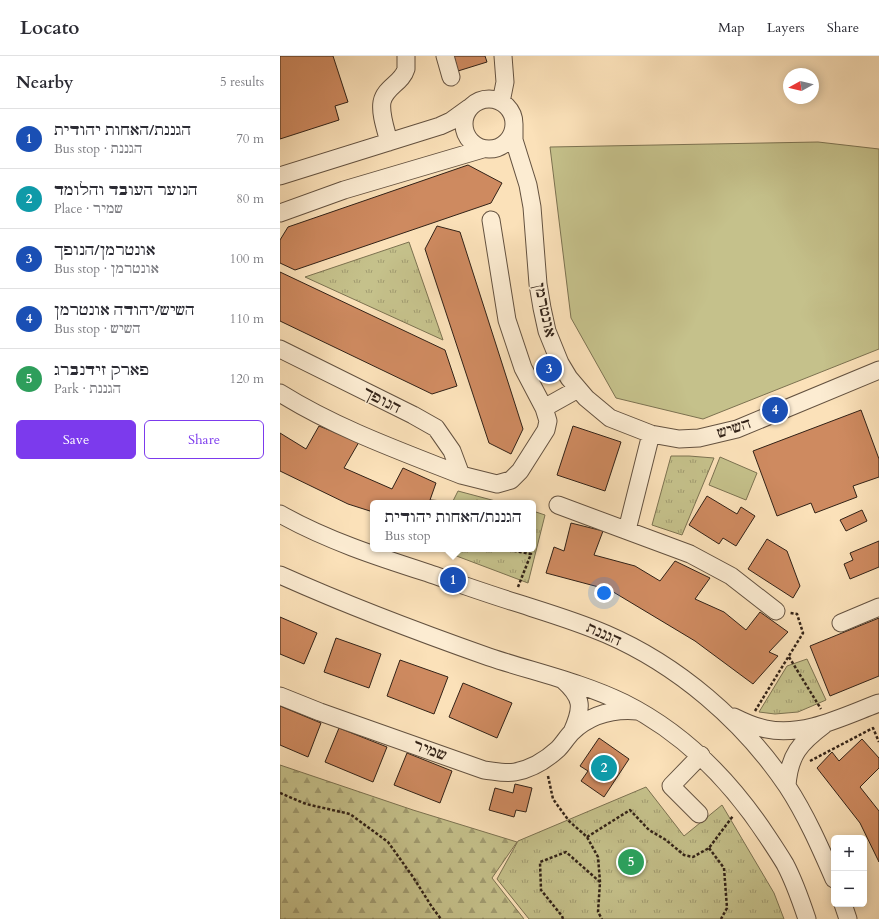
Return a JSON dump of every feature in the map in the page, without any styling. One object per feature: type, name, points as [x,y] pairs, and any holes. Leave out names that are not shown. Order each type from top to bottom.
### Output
[{"type":"street","points":[[389,142],[382,102],[389,89],[400,79],[406,69],[406,56]]},
{"type":"street","points":[[445,56],[451,77]]},
{"type":"street","points":[[501,102],[505,82],[503,56]]},
{"type":"street","points":[[280,176],[440,126],[451,121],[476,102],[484,99],[493,99],[501,102],[508,107],[512,115],[514,124],[513,133],[502,146],[351,188],[280,212]]},
{"type":"street","points":[[469,108],[463,123],[464,132],[468,140],[475,146],[488,149]]},
{"type":"street","name":"אונטרמן","points":[[514,124],[514,140],[528,185],[532,207],[538,284],[542,308],[547,331],[560,363],[569,378],[586,398],[610,418],[651,434]]},
{"type":"street","name":"אונטרמן","points":[[488,149],[508,160],[520,173],[528,185]]},
{"type":"street","points":[[280,393],[298,404],[375,442],[461,475],[498,484],[511,480],[520,471],[546,430],[548,421],[544,408],[523,368],[507,320],[491,220]]},
{"type":"street","name":"הנופך","points":[[280,348],[436,428],[452,450],[461,475]]},
{"type":"street","name":"השיש","points":[[651,434],[678,439],[699,438],[737,429],[879,371]]},
{"type":"street","points":[[544,408],[578,389]]},
{"type":"street","points":[[627,530],[651,434]]},
{"type":"street","points":[[558,505],[690,554],[732,576],[776,611]]},
{"type":"street","name":"הגננת","points":[[280,514],[328,537],[378,556],[512,602],[573,621],[607,634],[637,649],[705,695],[726,713],[752,740],[787,786],[819,844],[831,872]]},
{"type":"street","points":[[280,575],[334,599],[411,629],[493,658],[561,678],[600,692],[640,712],[684,741],[701,756],[744,802],[781,859],[800,898],[807,919]]},
{"type":"street","points":[[841,623],[879,607]]},
{"type":"street","name":"שמיר","points":[[561,678],[573,688],[580,704],[578,718],[572,732]]},
{"type":"street","name":"שמיר","points":[[280,696],[320,712],[484,770],[503,773],[515,772],[545,760],[572,732],[587,721],[606,713],[625,710],[640,712]]},
{"type":"street","points":[[726,713],[767,730],[797,729],[829,722],[879,703]]},
{"type":"street","points":[[787,786],[791,762],[802,744],[829,722]]},
{"type":"street","points":[[699,814],[671,786],[701,756]]},
{"type":"street","points":[[844,907],[848,919]]},
{"type":"path","points":[[512,602],[531,554],[520,552]]},
{"type":"path","points":[[748,723],[803,633],[797,614],[776,611]]},
{"type":"path","points":[[788,657],[829,722]]},
{"type":"path","points":[[802,744],[810,761],[874,728],[879,742]]},
{"type":"path","points":[[545,760],[554,799],[569,821],[587,837],[598,857],[600,882],[598,912],[602,919]]},
{"type":"path","points":[[280,793],[306,804],[350,814],[388,842],[441,919]]},
{"type":"path","points":[[587,837],[630,810],[649,830],[666,840],[684,855],[693,857],[709,848],[736,812]]},
{"type":"path","points":[[709,848],[724,868],[727,908],[721,919]]},
{"type":"path","points":[[563,919],[541,890],[540,862],[566,852],[600,882]]},
{"type":"green space","points":[[818,142],[879,149],[879,349],[703,419],[616,398],[571,318],[550,147]]},
{"type":"green space","points":[[409,242],[443,340],[305,277]]},
{"type":"green space","points":[[671,456],[714,458],[682,535],[652,525]]},
{"type":"green space","points":[[720,457],[757,473],[746,500],[709,485]]},
{"type":"green space","points":[[458,491],[492,500],[454,500]]},
{"type":"green space","points":[[536,512],[545,515],[536,551]]},
{"type":"green space","points":[[446,552],[536,552],[528,583]]},
{"type":"green space","points":[[807,659],[826,700],[798,712],[775,714],[759,712],[787,666]]},
{"type":"green space","points":[[280,765],[413,810],[517,842],[492,878],[524,919],[280,919]]},
{"type":"green space","points":[[646,787],[684,836],[722,805],[774,893],[784,919],[529,919],[497,879],[518,841]]},
{"type":"building","points":[[280,56],[333,56],[348,102],[335,106],[339,120],[280,139]]},
{"type":"building","points":[[454,56],[485,56],[487,62],[458,71]]},
{"type":"building","points":[[468,165],[502,183],[491,203],[295,270],[280,263],[280,240],[288,227]]},
{"type":"building","points":[[437,226],[460,232],[523,429],[511,454],[489,443],[425,249]]},
{"type":"building","points":[[280,272],[445,350],[457,386],[432,394],[280,321]]},
{"type":"building","points":[[861,410],[879,459],[879,477],[853,486],[857,497],[815,513],[811,503],[777,516],[753,451]]},
{"type":"building","points":[[319,426],[359,442],[344,468],[392,489],[403,468],[436,483],[430,500],[370,500],[370,511],[348,504],[280,471],[280,433],[306,449]]},
{"type":"building","points":[[573,426],[621,442],[605,491],[557,475]]},
{"type":"building","points":[[707,496],[737,514],[741,507],[755,516],[736,546],[723,538],[719,544],[689,525]]},
{"type":"building","points":[[862,510],[867,521],[846,531],[840,520]]},
{"type":"building","points":[[571,523],[603,531],[594,555],[635,566],[660,581],[675,561],[710,578],[695,599],[724,612],[746,630],[760,612],[788,632],[769,652],[778,656],[753,684],[695,641],[610,590],[546,573],[554,547],[564,551]]},
{"type":"building","points":[[767,539],[787,551],[800,586],[793,598],[748,569]]},
{"type":"building","points":[[879,541],[879,567],[850,579],[844,564],[853,560],[850,553]]},
{"type":"building","points":[[280,617],[317,633],[304,664],[280,654]]},
{"type":"building","points":[[879,618],[879,676],[830,696],[810,646]]},
{"type":"building","points":[[336,638],[381,654],[369,688],[324,672]]},
{"type":"building","points":[[400,660],[448,677],[434,714],[387,696]]},
{"type":"building","points":[[463,683],[512,703],[497,738],[449,717]]},
{"type":"building","points":[[280,706],[321,723],[308,757],[280,745]]},
{"type":"building","points":[[339,728],[387,747],[373,782],[325,762]]},
{"type":"building","points":[[599,738],[629,759],[604,797],[581,781],[588,771],[580,766]]},
{"type":"building","points":[[862,739],[879,758],[879,768],[860,787],[879,811],[879,862],[860,823],[817,768],[832,752],[839,761]]},
{"type":"building","points":[[407,753],[452,771],[440,803],[394,785]]},
{"type":"building","points":[[515,784],[532,788],[526,812],[516,810],[514,817],[489,810],[495,788],[513,793]]},
{"type":"place","name":"אונטרמן/הנופך","points":[[549,369]]},
{"type":"place","name":"השיש/יהודה אונטרמן","points":[[775,410]]},
{"type":"place","name":"הגננת/האחות יהודית","points":[[453,580]]},
{"type":"place","name":"הנוער העובד והלומד","points":[[604,768]]},
{"type":"place","name":"פארק זידנברג","points":[[631,862]]}]
